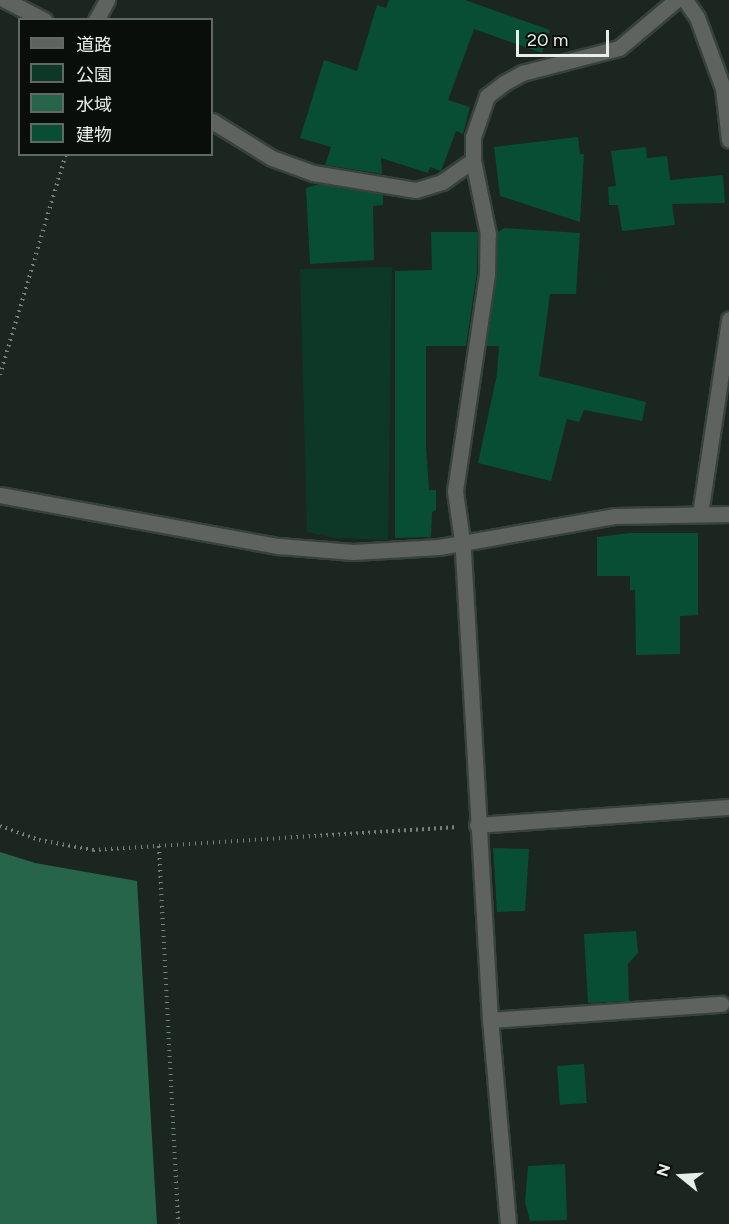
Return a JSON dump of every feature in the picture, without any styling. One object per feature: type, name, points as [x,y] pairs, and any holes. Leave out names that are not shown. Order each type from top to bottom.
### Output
[{"type":"street","points":[[4,0],[40,18]]},
{"type":"street","points":[[97,18],[107,0]]},
{"type":"street","points":[[508,1224],[490,1020],[462,541],[455,491],[487,273],[487,223],[473,160],[473,137],[487,96],[522,73],[619,48],[676,0]]},
{"type":"street","points":[[685,0],[698,17],[723,88],[729,140]]},
{"type":"street","points":[[213,122],[272,158],[313,173],[416,190],[442,182],[473,160]]},
{"type":"street","points":[[700,514],[729,319]]},
{"type":"street","points":[[0,495],[279,546],[353,552],[439,547],[462,541],[615,516],[729,514]]},
{"type":"street","points":[[477,825],[729,807]]},
{"type":"street","points":[[490,1020],[721,1004]]},
{"type":"path","points":[[0,375],[65,156]]},
{"type":"path","points":[[0,826],[39,840],[93,850],[477,825]]},
{"type":"path","points":[[159,846],[178,1224]]},
{"type":"green space","points":[[392,267],[388,540],[334,538],[307,532],[300,269]]},
{"type":"water","points":[[0,852],[35,863],[137,881],[157,1224],[0,1224]]},
{"type":"building","points":[[389,0],[465,0],[550,30],[542,53],[474,29],[448,100],[470,107],[463,134],[456,131],[441,171],[430,167],[428,173],[381,158],[382,174],[325,165],[331,147],[300,138],[324,60],[357,71],[377,5],[386,8]]},
{"type":"building","points":[[578,137],[580,154],[584,154],[580,222],[500,196],[494,147]]},
{"type":"building","points":[[646,147],[647,158],[667,156],[670,180],[723,175],[725,203],[672,204],[675,225],[622,231],[618,205],[609,205],[608,187],[616,186],[611,151]]},
{"type":"building","points":[[319,184],[383,194],[383,205],[373,206],[374,260],[310,264],[306,188]]},
{"type":"building","points":[[504,228],[580,233],[576,294],[550,294],[539,376],[646,402],[642,421],[584,410],[579,422],[567,419],[551,481],[478,463],[497,374],[499,346],[486,346],[498,232]]},
{"type":"building","points":[[431,232],[478,232],[477,272],[466,346],[426,346],[426,446],[429,490],[436,490],[436,510],[432,512],[431,537],[395,538],[395,271],[432,270]]},
{"type":"building","points":[[630,533],[698,533],[698,615],[680,616],[680,654],[636,655],[635,590],[630,590],[630,576],[597,576],[597,537]]},
{"type":"building","points":[[493,848],[529,849],[525,911],[497,912]]},
{"type":"building","points":[[636,931],[638,953],[628,964],[629,1001],[588,1003],[584,934]]},
{"type":"building","points":[[584,1064],[587,1103],[560,1105],[557,1066]]},
{"type":"building","points":[[565,1164],[567,1220],[530,1221],[525,1202],[528,1166]]}]
